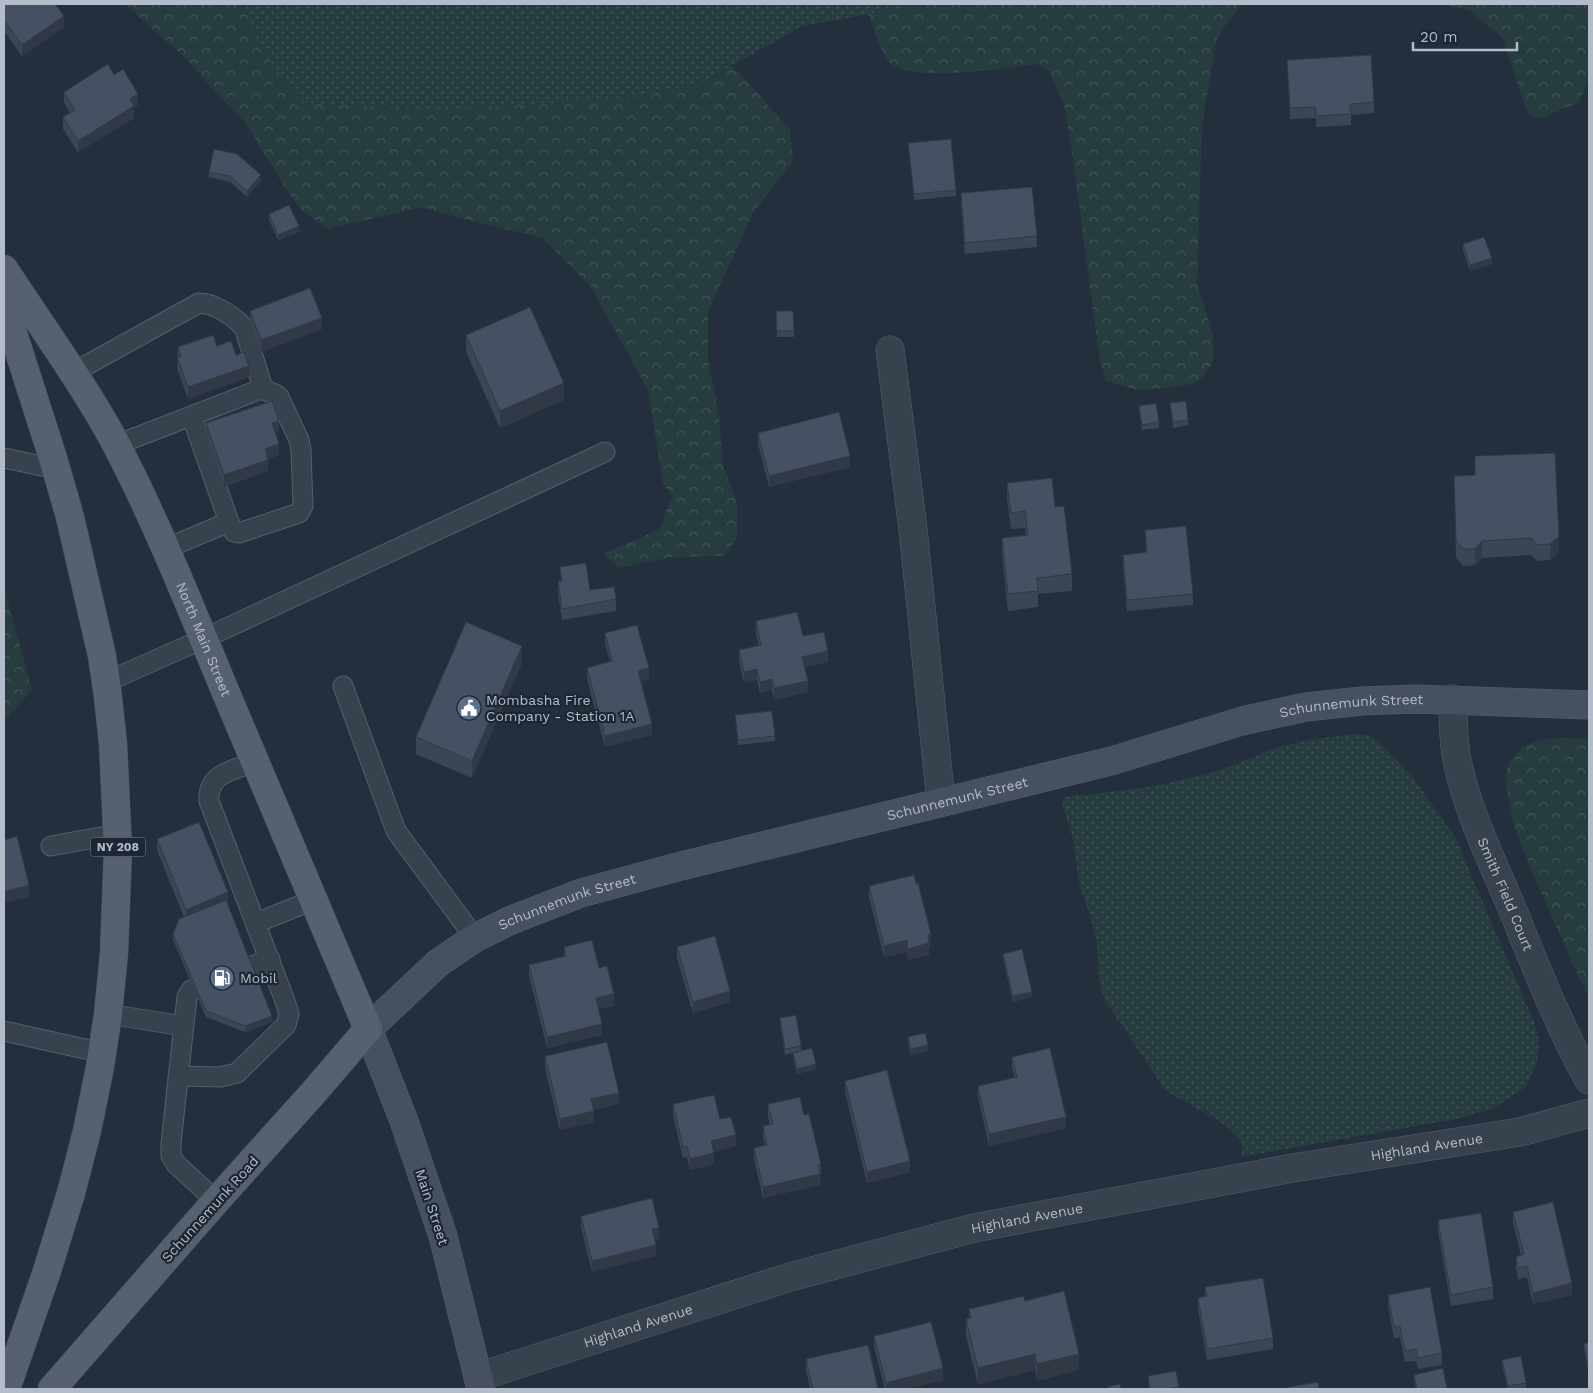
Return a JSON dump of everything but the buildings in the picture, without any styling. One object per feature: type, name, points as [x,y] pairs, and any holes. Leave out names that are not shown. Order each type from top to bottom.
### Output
[{"type":"main road","name":"North Main Street","points":[[4,269],[74,372],[116,446],[166,548],[312,900],[368,1029]]},
{"type":"main road","name":"NY 208","points":[[4,305],[56,469],[86,584],[106,682],[113,753],[117,834],[117,900],[103,1053],[87,1131],[71,1193],[46,1274],[8,1371]]},
{"type":"main road","name":"Schunnemunk Road","points":[[52,1389],[368,1029]]},
{"type":"street","points":[[890,350],[913,529],[941,802]]},
{"type":"street","name":"Schunnemunk Street","points":[[368,1029],[438,963],[475,938],[540,908],[590,890],[677,866],[1111,760],[1242,721],[1306,707],[1346,702],[1415,699],[1589,705]]},
{"type":"street","name":"Smith Field Court","points":[[1453,699],[1453,727],[1457,758],[1473,813],[1554,1011],[1589,1080]]},
{"type":"street","name":"Main Street","points":[[368,1029],[404,1121],[443,1236],[479,1383]]},
{"type":"street","name":"Highland Avenue","points":[[479,1383],[790,1277],[974,1228],[1292,1168],[1520,1132],[1589,1113]]},
{"type":"lane","points":[[74,372],[194,305],[205,303],[230,315],[242,324],[262,385],[261,389]]},
{"type":"lane","points":[[116,446],[192,416],[261,389],[279,397],[299,440],[301,450],[302,510],[299,513],[239,534],[234,532],[192,416]]},
{"type":"lane","points":[[106,682],[203,639],[605,452]]},
{"type":"lane","points":[[4,458],[56,469]]},
{"type":"lane","points":[[166,548],[229,522]]},
{"type":"lane","points":[[343,686],[396,831],[475,938]]},
{"type":"lane","points":[[178,1076],[220,1077],[237,1073],[286,1025],[288,1017],[288,1010],[270,959],[211,808],[209,795],[212,784],[218,777],[255,762]]},
{"type":"lane","points":[[51,846],[117,834]]},
{"type":"lane","points":[[256,923],[312,900]]},
{"type":"lane","points":[[216,1201],[176,1164],[171,1156],[187,997],[191,990],[270,959]]},
{"type":"lane","points":[[108,1014],[183,1026]]},
{"type":"lane","points":[[4,1031],[103,1053]]},
{"type":"green space","points":[[125,4],[244,4],[259,45],[302,103],[406,108],[465,108],[607,100],[698,85],[733,66],[790,130],[793,161],[753,213],[708,312],[708,360],[719,416],[723,466],[737,503],[737,538],[724,556],[671,557],[619,568],[603,554],[660,529],[672,496],[663,483],[648,390],[591,287],[543,238],[444,214],[423,207],[327,229],[301,210],[245,122],[185,58]]},
{"type":"green space","points":[[244,4],[926,4],[802,26],[698,85],[607,100],[465,108],[406,108],[302,103],[259,45]]},
{"type":"green space","points":[[926,4],[1243,4],[1217,38],[1202,124],[1197,284],[1213,335],[1213,362],[1202,378],[1192,384],[1137,390],[1106,381],[1099,355],[1065,108],[1049,71],[1038,64],[937,73],[900,69],[886,58],[868,14]]},
{"type":"green space","points":[[1441,4],[1589,4],[1589,79],[1578,104],[1564,108],[1541,119],[1528,114],[1502,37],[1468,10]]},
{"type":"green space","points":[[4,588],[32,690],[4,721]]},
{"type":"green space","points":[[1355,734],[1371,736],[1382,745],[1412,776],[1455,837],[1534,1022],[1539,1041],[1537,1062],[1526,1087],[1494,1108],[1456,1119],[1241,1157],[1241,1142],[1235,1134],[1206,1113],[1165,1090],[1104,999],[1099,980],[1097,942],[1079,884],[1073,838],[1062,805],[1064,798],[1070,796],[1125,790],[1179,781],[1223,769],[1283,746],[1309,740]]},
{"type":"green space","points":[[1558,738],[1589,739],[1589,999],[1520,841],[1510,809],[1506,782],[1506,775],[1513,756],[1533,743]]},
{"type":"place","name":"Mombasha Fire Company - Station 1A","points":[[469,708]]},
{"type":"place","name":"Mobil","points":[[222,978]]}]
